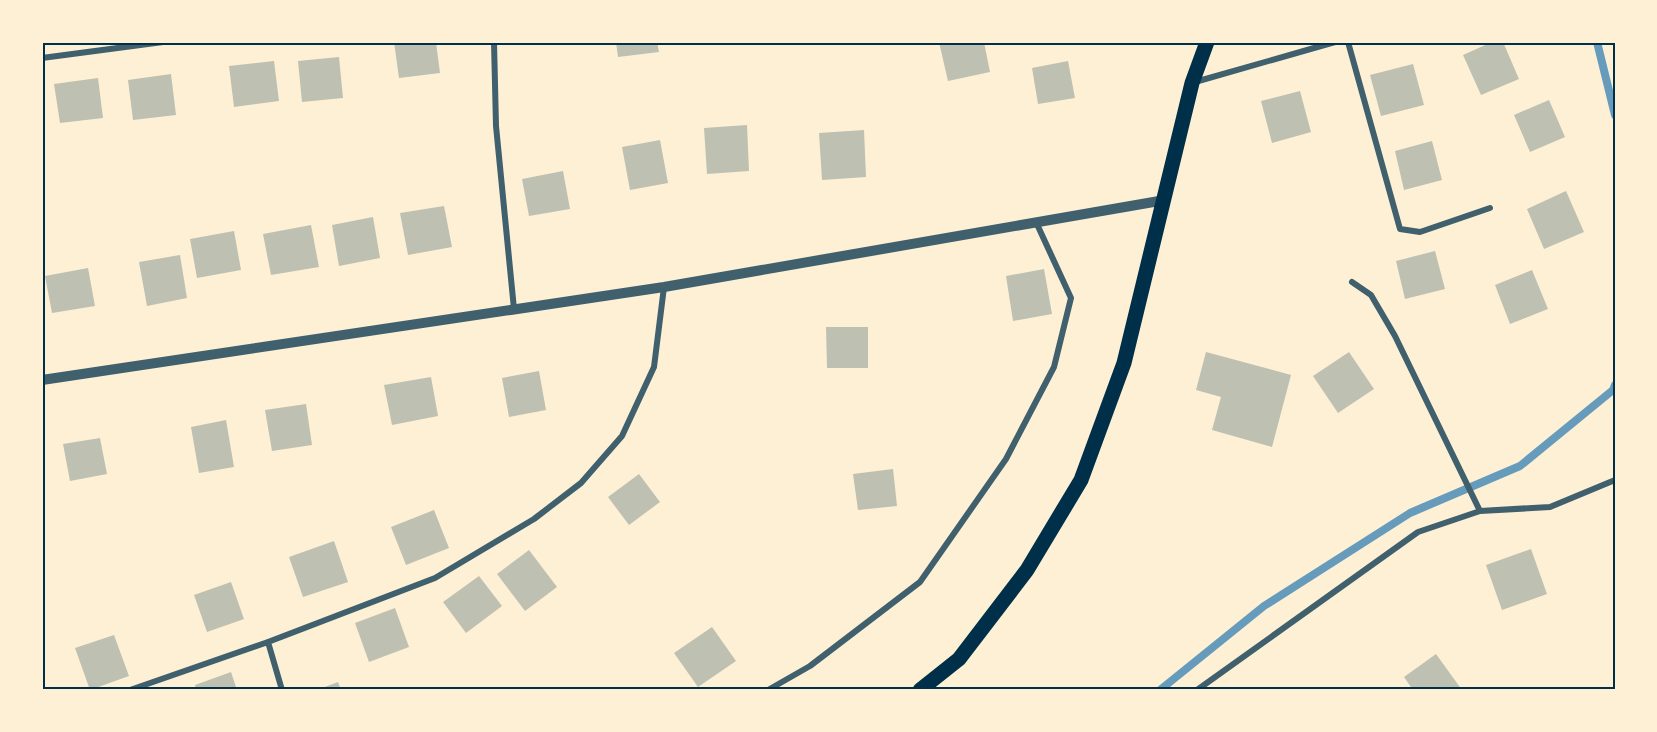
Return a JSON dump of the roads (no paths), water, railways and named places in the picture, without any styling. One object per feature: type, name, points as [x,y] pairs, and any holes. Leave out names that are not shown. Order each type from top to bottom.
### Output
[{"type":"main road","points":[[920,690],[959,659],[1027,570],[1081,480],[1124,363],[1166,200],[1192,83],[1207,42]]},
{"type":"street","points":[[42,58],[163,42]]},
{"type":"street","points":[[494,42],[496,126],[514,309]]},
{"type":"street","points":[[1192,83],[1335,42]]},
{"type":"street","points":[[1348,42],[1400,229],[1420,232],[1491,208]]},
{"type":"street","points":[[42,380],[664,287],[1166,200]]},
{"type":"street","points":[[768,690],[810,666],[920,582],[1006,459],[1054,367],[1071,298],[1036,222]]},
{"type":"street","points":[[1353,282],[1371,295],[1395,336],[1480,512]]},
{"type":"street","points":[[130,690],[268,642],[435,578],[515,531],[581,483],[622,436],[654,367],[664,287]]},
{"type":"street","points":[[1197,690],[1418,532],[1480,512],[1550,507],[1615,480]]},
{"type":"street","points":[[268,642],[282,690]]},
{"type":"waterway","points":[[1597,42],[1615,115]]},
{"type":"waterway","points":[[1160,690],[1264,606],[1410,513],[1520,466],[1613,390],[1615,385]]}]
